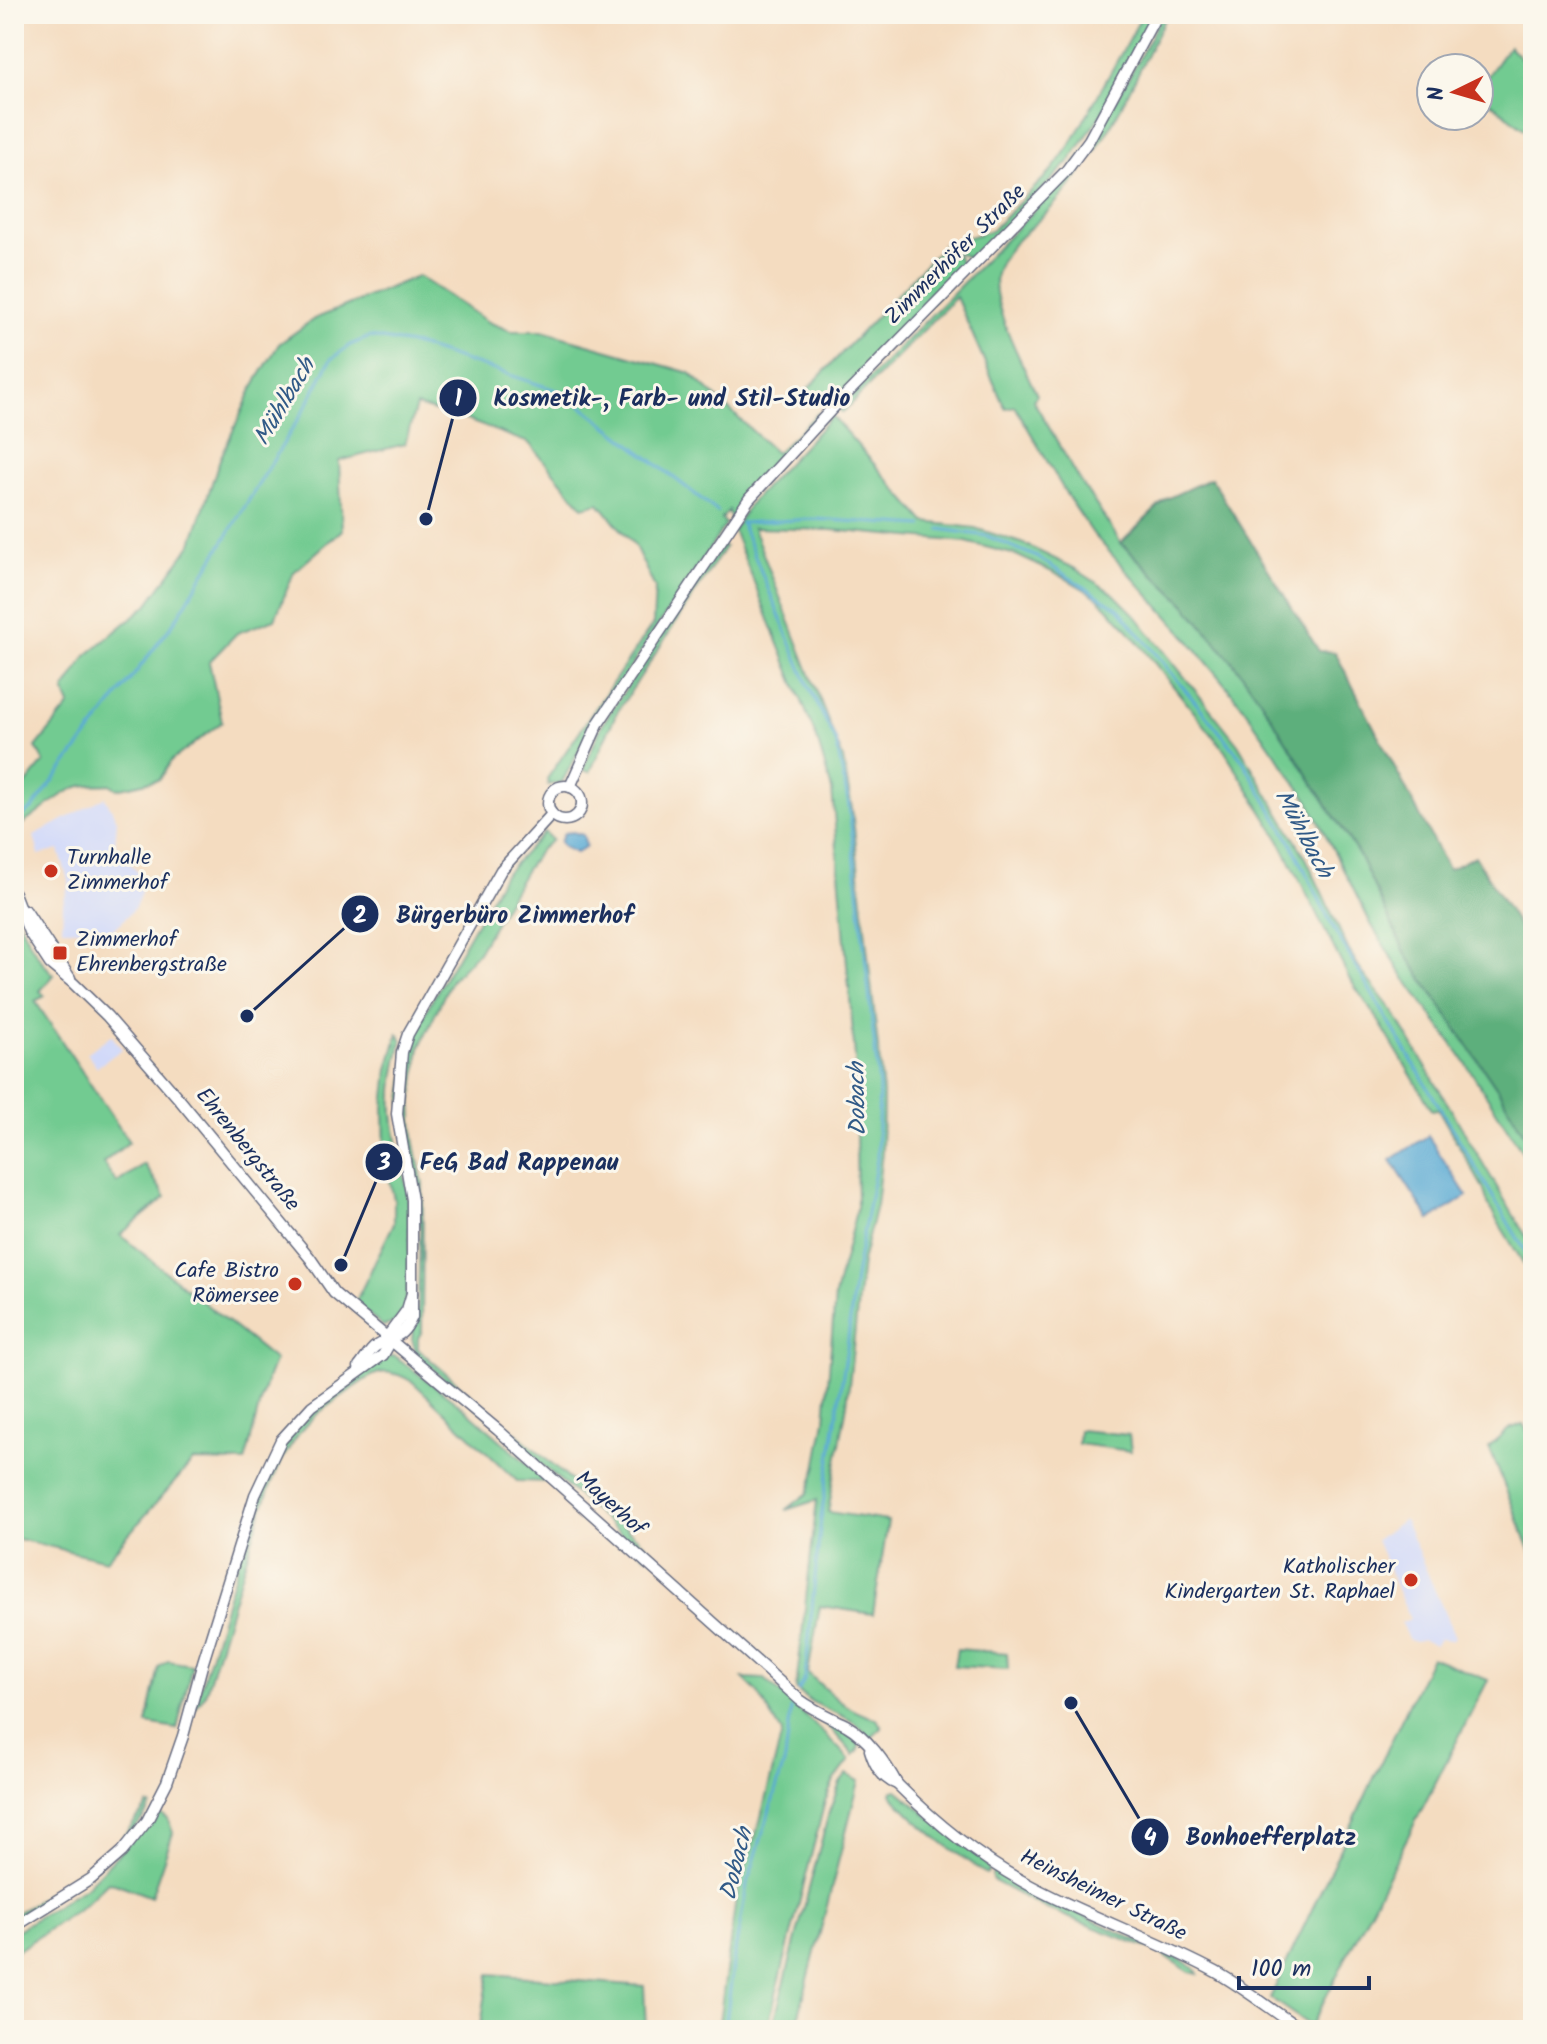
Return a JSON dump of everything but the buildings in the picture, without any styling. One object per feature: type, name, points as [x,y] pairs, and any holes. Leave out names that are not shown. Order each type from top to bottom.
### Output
[{"type":"street","name":"Zimmerhöfer Straße","points":[[570,787],[598,724],[749,499],[830,411],[1066,171],[1089,140],[1157,14]]},
{"type":"street","points":[[558,787],[570,787],[580,796],[580,810],[567,820],[552,814],[548,805],[550,795],[558,787]]},
{"type":"street","points":[[14,1927],[91,1879],[122,1852],[147,1821],[167,1782],[183,1736],[255,1495],[281,1440],[312,1406],[348,1379],[372,1349],[406,1330],[412,1317],[412,1200],[397,1114],[402,1052],[408,1034],[495,880],[552,814]]},
{"type":"street","name":"Ehrenbergstraße","points":[[14,893],[29,932],[59,973],[107,1016],[179,1099],[310,1258],[334,1293],[391,1341]]},
{"type":"street","name":"Mayerhof","points":[[391,1341],[498,1430],[800,1700]]},
{"type":"street","name":"Heinsheimer Straße","points":[[800,1700],[820,1715],[848,1726],[869,1747],[876,1766],[890,1782],[897,1784],[932,1819],[1022,1882],[1217,1973],[1302,2030]]},
{"type":"shaded area","points":[[105,797],[117,820],[115,845],[139,874],[141,893],[135,907],[122,922],[105,935],[94,937],[87,935],[87,929],[62,929],[63,903],[69,884],[59,850],[39,855],[34,836]]},
{"type":"shaded area","points":[[111,1035],[122,1049],[97,1067],[87,1053]]},
{"type":"shaded area","name":"Katholischer Kindergarten St. Raphael","points":[[1404,1519],[1455,1637],[1452,1640],[1439,1639],[1435,1645],[1423,1640],[1415,1642],[1408,1639],[1401,1623],[1410,1619],[1376,1540]]},
{"type":"green space","points":[[1143,14],[1152,14],[1102,113],[1069,162],[972,260],[943,245],[992,230],[1052,170],[1072,142]]},
{"type":"green space","points":[[1162,14],[1167,14],[1129,91],[1088,163],[1071,186],[1012,246],[999,264],[995,286],[1002,318],[1037,395],[1033,400],[1079,479],[1121,543],[1185,604],[1261,701],[1360,857],[1407,956],[1499,1091],[1533,1149],[1533,1168],[1461,1056],[1399,970],[1371,924],[1308,800],[1241,704],[1183,633],[1094,535],[1015,406],[1005,408],[956,297],[842,413],[839,409],[1055,189],[1101,127]]},
{"type":"green space","points":[[1509,46],[1533,70],[1533,136],[1495,106],[1495,66]]},
{"type":"green space","points":[[940,249],[958,256],[963,270],[830,407],[803,394]]},
{"type":"green space","points":[[418,276],[488,322],[511,331],[542,331],[690,373],[776,453],[818,413],[822,416],[749,492],[730,519],[729,510],[721,519],[726,524],[595,720],[562,782],[548,785],[547,779],[653,624],[655,588],[635,546],[599,503],[583,507],[529,443],[461,418],[416,406],[405,444],[339,461],[342,530],[294,572],[275,619],[237,633],[209,662],[222,722],[171,761],[160,779],[117,789],[110,784],[78,787],[14,829],[14,799],[44,762],[36,747],[70,705],[64,691],[87,655],[147,605],[192,543],[220,459],[254,385],[279,344],[314,319]]},
{"type":"green space","points":[[832,416],[925,522],[975,528],[1024,544],[1074,568],[1114,594],[1136,616],[1238,744],[1306,858],[1348,949],[1394,1013],[1533,1248],[1533,1279],[1489,1207],[1483,1188],[1438,1109],[1432,1110],[1349,978],[1278,837],[1223,748],[1124,625],[1097,597],[1016,555],[966,542],[831,530],[753,528],[843,759],[852,809],[883,1093],[882,1152],[876,1205],[862,1262],[847,1404],[828,1512],[888,1521],[873,1614],[820,1606],[808,1673],[848,1706],[877,1719],[882,1728],[870,1739],[853,1722],[815,1704],[796,1689],[817,1500],[786,1510],[808,1493],[816,1469],[825,1420],[835,1296],[857,1207],[855,1057],[832,790],[817,739],[733,530],[751,502]]},
{"type":"green space","points":[[1211,478],[1319,651],[1335,652],[1448,870],[1475,856],[1533,950],[1533,1149],[1499,1091],[1407,956],[1360,857],[1261,701],[1185,604],[1121,543],[1166,499]]},
{"type":"green space","points":[[721,545],[725,547],[616,714],[590,772],[583,770],[602,725]]},
{"type":"green space","points":[[544,832],[552,840],[540,850],[525,871],[478,952],[451,980],[420,1047],[412,1103],[414,1139],[423,1185],[422,1331],[418,1349],[655,1553],[646,1556],[416,1354],[412,1338],[418,1308],[420,1230],[419,1204],[402,1101],[408,1053],[428,1007],[503,876]]},
{"type":"green space","points":[[14,910],[31,945],[54,975],[40,991],[45,996],[35,1001],[129,1142],[103,1163],[117,1183],[144,1164],[166,1197],[120,1235],[275,1360],[245,1462],[193,1461],[106,1560],[14,1538]]},
{"type":"green space","points":[[398,1034],[402,1040],[394,1076],[393,1104],[395,1133],[408,1202],[408,1272],[402,1312],[394,1322],[383,1326],[355,1303],[394,1223],[394,1199],[385,1159],[384,1107],[388,1069]]},
{"type":"green space","points":[[395,1356],[464,1408],[548,1482],[517,1481],[404,1377],[388,1372],[366,1379],[309,1422],[281,1462],[258,1522],[205,1695],[194,1710],[262,1483],[275,1458],[296,1427],[321,1402],[386,1357]]},
{"type":"green space","points":[[1523,1424],[1533,1442],[1533,1557],[1489,1447],[1509,1429]]},
{"type":"green space","points":[[1079,1430],[1129,1435],[1131,1451],[1078,1444]]},
{"type":"green space","points":[[957,1649],[1007,1653],[1008,1669],[954,1666]]},
{"type":"green space","points":[[1431,1657],[1488,1680],[1311,2026],[1270,1998]]},
{"type":"green space","points":[[168,1661],[192,1665],[177,1729],[147,1724],[159,1667]]},
{"type":"green space","points":[[743,1678],[764,1679],[850,1760],[834,1781],[825,1801],[767,2030],[718,2030],[736,1898],[760,1821],[782,1733],[758,1693]]},
{"type":"green space","points":[[806,1710],[848,1734],[859,1743],[859,1749],[854,1755],[832,1730]]},
{"type":"green space","points":[[847,1774],[859,1781],[795,2030],[772,2030],[829,1812],[840,1783]]},
{"type":"green space","points":[[897,1790],[988,1865],[989,1872],[986,1874],[924,1827],[891,1794]]},
{"type":"green space","points":[[148,1805],[151,1806],[137,1825],[107,1858],[72,1886],[14,1923],[14,1915],[110,1853]]},
{"type":"green space","points":[[161,1814],[168,1819],[173,1833],[151,1897],[108,1882],[84,1905],[14,1953],[14,1932],[87,1886],[155,1816]]},
{"type":"green space","points":[[996,1871],[1045,1899],[1181,1960],[1194,1967],[1198,1974],[1158,1952],[1047,1909],[992,1880]]},
{"type":"green space","points":[[489,1974],[644,1986],[646,2030],[480,2030]]},
{"type":"water","points":[[564,833],[583,835],[586,846],[576,853],[563,847],[560,842]]},
{"type":"water","points":[[1428,1136],[1467,1196],[1430,1220],[1391,1160]]},
{"type":"waterway","name":"Mühlbach","points":[[14,822],[32,809],[175,621],[307,405],[331,359],[350,345],[370,337],[417,345],[565,393],[718,512]]},
{"type":"waterway","name":"Dobach","points":[[799,1690],[805,1678],[821,1518],[855,1277],[877,1160],[879,1087],[849,806],[836,742],[809,687],[741,523],[814,519],[923,526]]},
{"type":"waterway","name":"Mühlbach","points":[[940,529],[987,536],[1037,557],[1119,609],[1242,759],[1294,848],[1336,933],[1533,1264]]},
{"type":"waterway","name":"Dobach","points":[[725,2030],[747,1885],[785,1760],[791,1709]]},
{"type":"place","name":"Kosmetik-, Farb- und Stil-Studio","points":[[426,519]]},
{"type":"place","name":"Turnhalle Zimmerhof","points":[[51,871]]},
{"type":"place","name":"Zimmerhof Ehrenbergstraße","points":[[60,953]]},
{"type":"place","name":"Bürgerbüro Zimmerhof","points":[[247,1016]]},
{"type":"place","name":"FeG Bad Rappenau","points":[[341,1265]]},
{"type":"place","name":"Cafe Bistro Römersee","points":[[295,1284]]},
{"type":"place","name":"Katholischer Kindergarten St. Raphael","points":[[1411,1580]]},
{"type":"place","name":"Bonhoefferplatz","points":[[1071,1703]]}]
